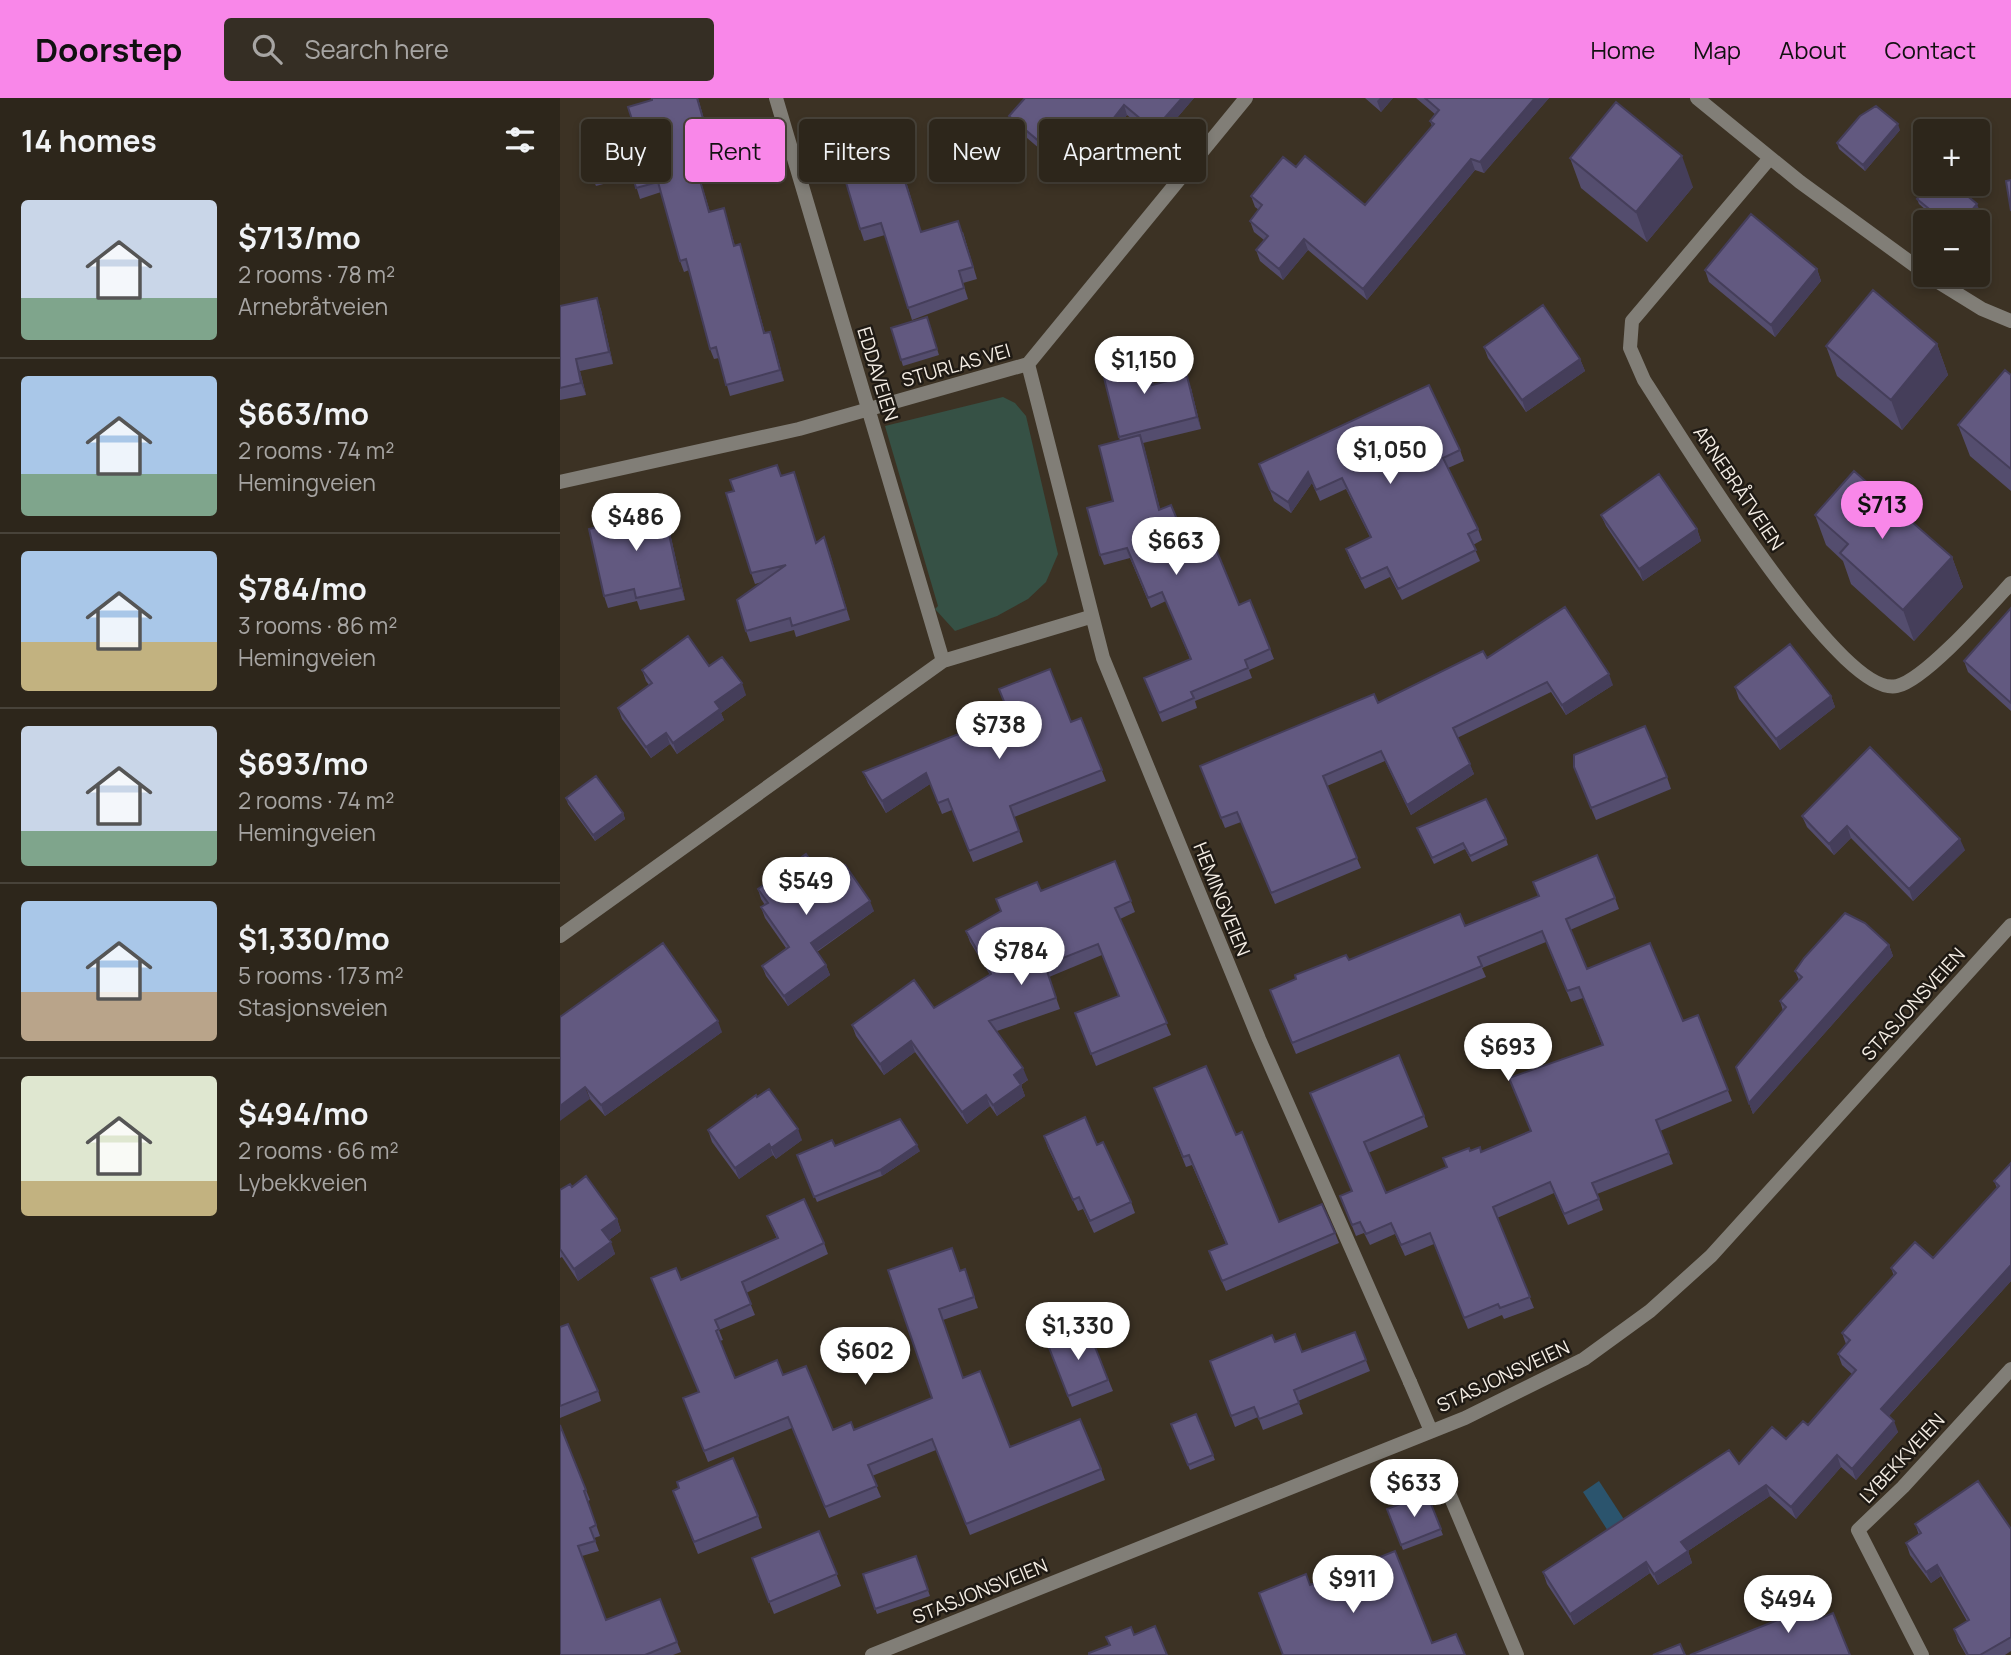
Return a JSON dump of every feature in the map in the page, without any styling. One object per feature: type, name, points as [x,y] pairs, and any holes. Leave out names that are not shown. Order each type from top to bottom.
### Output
[{"type":"street","name":"EDDAVEIEN","points":[[776,98],[943,662]]},
{"type":"street","name":"STURLAS VEI","points":[[560,482],[716,449],[868,410],[1028,364],[1246,98]]},
{"type":"street","points":[[1697,98],[1770,158],[1913,264]]},
{"type":"street","name":"ARNEBRÅTVEIEN","points":[[1770,158],[1632,321],[1630,348],[1644,380],[1777,578],[1820,633],[1872,681],[1895,687],[1914,677],[2011,583]]},
{"type":"street","points":[[1947,287],[1982,309],[2011,321]]},
{"type":"street","name":"HEMINGVEIEN","points":[[1028,364],[1090,617],[1103,658],[1259,1039],[1432,1431]]},
{"type":"street","points":[[560,936],[943,662],[1090,617]]},
{"type":"street","name":"STASJONSVEIEN","points":[[872,1655],[1432,1431],[1493,1405],[1584,1359],[1682,1284],[2011,925]]},
{"type":"street","name":"LYBEKKVEIEN","points":[[1922,1655],[1858,1530],[1903,1486],[2011,1369]]},
{"type":"street","points":[[1446,1486],[1517,1655]]},
{"type":"green space","points":[[1003,397],[1015,403],[1026,416],[1058,554],[1046,582],[1028,599],[997,616],[955,631],[935,609],[938,606],[885,426]]},
{"type":"water","points":[[1599,1481],[1625,1521],[1608,1531],[1583,1492]]},
{"type":"building","points":[[697,98],[703,119],[685,119],[685,182],[700,182],[709,212],[724,208],[734,246],[740,244],[764,333],[770,332],[780,370],[726,385],[716,347],[710,349],[686,259],[680,261],[658,182],[671,182],[671,119],[632,119],[628,107],[652,100]]},
{"type":"building","points":[[1025,98],[1182,98],[1164,119],[1141,119],[1124,105],[1113,119],[1039,119],[1039,141],[1025,130],[1025,119],[1013,119],[1009,116]]},
{"type":"building","points":[[1425,98],[1535,98],[1480,162],[1471,159],[1363,289],[1304,239],[1279,269],[1256,250],[1268,236],[1250,221],[1262,205],[1251,196],[1283,157],[1296,167],[1305,156],[1365,205],[1434,124],[1430,121],[1439,110]]},
{"type":"building","points":[[1616,102],[1682,156],[1636,212],[1570,158]]},
{"type":"building","points":[[1876,106],[1898,124],[1863,165],[1837,143],[1860,116]]},
{"type":"building","points":[[2011,180],[2011,211],[2006,181]]},
{"type":"building","points":[[634,182],[658,182],[636,188]]},
{"type":"building","points":[[846,182],[905,182],[921,232],[958,221],[973,267],[959,271],[964,288],[908,308],[881,223],[860,229]]},
{"type":"building","points":[[1920,196],[1967,196],[1977,204],[1972,210],[1930,210],[1917,199]]},
{"type":"building","points":[[1751,214],[1817,269],[1771,325],[1705,270]]},
{"type":"building","points":[[1873,290],[1937,344],[1891,400],[1826,346]]},
{"type":"building","points":[[597,298],[609,352],[576,359],[581,383],[560,388],[560,306]]},
{"type":"building","points":[[1543,305],[1580,359],[1522,400],[1484,347]]},
{"type":"building","points":[[927,317],[937,349],[901,360],[891,328]]},
{"type":"building","points":[[1144,350],[1152,385],[1187,376],[1197,417],[1119,437],[1100,362]]},
{"type":"building","points":[[2005,370],[2011,375],[2011,469],[1958,425]]},
{"type":"building","points":[[1429,385],[1460,450],[1443,458],[1478,529],[1468,534],[1476,550],[1398,589],[1387,567],[1361,579],[1346,549],[1371,537],[1342,478],[1316,490],[1308,472],[1288,502],[1270,490],[1259,464]]},
{"type":"building","points":[[1140,435],[1159,510],[1171,505],[1181,529],[1204,520],[1239,605],[1250,600],[1270,649],[1245,660],[1248,668],[1191,692],[1194,698],[1159,713],[1144,678],[1191,659],[1162,592],[1148,598],[1127,548],[1100,555],[1087,508],[1113,501],[1099,446]]},
{"type":"building","points":[[777,465],[781,476],[794,472],[816,543],[824,537],[846,609],[792,626],[790,618],[746,631],[737,600],[786,565],[751,573],[726,493],[734,491],[730,480]]},
{"type":"building","points":[[1854,471],[1952,557],[1903,610],[1840,553],[1848,544],[1815,515]]},
{"type":"building","points":[[1659,474],[1697,529],[1639,569],[1601,515]]},
{"type":"building","points":[[662,503],[681,588],[636,598],[634,589],[604,596],[589,529],[619,522],[617,513]]},
{"type":"building","points":[[1565,607],[1609,674],[1562,705],[1547,682],[1453,728],[1470,764],[1407,805],[1381,751],[1323,776],[1357,858],[1271,893],[1237,812],[1221,818],[1200,766],[1374,694],[1378,703],[1483,651],[1487,658]]},
{"type":"building","points":[[2011,608],[2011,703],[1964,661]]},
{"type":"building","points":[[688,636],[709,666],[722,657],[742,683],[715,702],[720,709],[673,743],[666,733],[646,747],[618,708],[652,683],[642,670]]},
{"type":"building","points":[[1790,644],[1831,696],[1776,739],[1735,687]]},
{"type":"building","points":[[1050,669],[1071,722],[1081,718],[1102,770],[1010,806],[1019,831],[969,851],[948,799],[938,803],[926,773],[882,801],[863,772],[1009,714],[999,689]]},
{"type":"building","points":[[1645,726],[1667,777],[1591,808],[1574,767],[1574,755]]},
{"type":"building","points":[[1870,747],[1960,839],[1909,889],[1847,826],[1829,844],[1802,816]]},
{"type":"building","points":[[596,776],[623,813],[593,835],[566,798]]},
{"type":"building","points":[[1486,799],[1506,839],[1470,856],[1463,843],[1432,858],[1417,828]]},
{"type":"building","points":[[806,854],[824,879],[845,865],[870,901],[811,943],[826,965],[784,996],[762,966],[789,947],[761,907],[768,903],[758,889]]},
{"type":"building","points":[[1597,855],[1615,898],[1566,919],[1587,969],[1650,943],[1683,1021],[1698,1015],[1728,1090],[1656,1120],[1669,1153],[1592,1183],[1599,1199],[1564,1214],[1550,1182],[1493,1207],[1530,1297],[1500,1308],[1498,1304],[1464,1318],[1430,1233],[1401,1245],[1391,1223],[1366,1234],[1360,1222],[1352,1225],[1340,1196],[1352,1191],[1310,1093],[1399,1055],[1424,1116],[1364,1142],[1386,1193],[1447,1167],[1443,1158],[1469,1148],[1470,1151],[1480,1147],[1481,1152],[1531,1131],[1509,1078],[1603,1045],[1579,987],[1567,991],[1542,931],[1478,957],[1482,966],[1292,1043],[1270,990],[1296,979],[1295,975],[1346,955],[1349,960],[1460,914],[1465,926],[1539,896],[1533,882]]},
{"type":"building","points":[[1115,861],[1131,901],[1115,908],[1167,1023],[1091,1054],[1075,1013],[1119,996],[1098,944],[1045,965],[1056,998],[989,1021],[1023,1068],[1014,1075],[1021,1085],[993,1105],[986,1095],[962,1112],[911,1041],[880,1064],[852,1025],[914,980],[934,1008],[991,974],[966,931],[1001,911],[996,899],[1037,882],[1041,891]]},
{"type":"building","points":[[1845,913],[1865,923],[1889,945],[1749,1103],[1736,1067],[1786,1007],[1780,1001],[1802,977],[1795,971],[1804,958]]},
{"type":"building","points":[[663,943],[718,1021],[601,1105],[585,1087],[560,1106],[560,1017]]},
{"type":"building","points":[[1206,1066],[1236,1135],[1242,1132],[1279,1222],[1322,1204],[1335,1233],[1222,1281],[1209,1251],[1227,1244],[1189,1155],[1183,1157],[1154,1088]]},
{"type":"building","points":[[769,1089],[798,1129],[771,1148],[769,1144],[735,1168],[708,1130],[756,1095],[757,1097]]},
{"type":"building","points":[[1085,1117],[1097,1145],[1103,1142],[1131,1202],[1090,1221],[1079,1197],[1073,1200],[1044,1136]]},
{"type":"building","points":[[900,1119],[917,1145],[880,1170],[814,1197],[797,1155],[832,1140],[835,1146]]},
{"type":"building","points":[[2011,1163],[2011,1265],[1881,1409],[1894,1421],[1852,1469],[1837,1455],[1791,1507],[1766,1485],[1681,1542],[1688,1551],[1654,1574],[1646,1562],[1570,1614],[1543,1572],[1729,1450],[1739,1464],[1772,1427],[1786,1439],[1803,1421],[1808,1425],[1856,1370],[1838,1354],[1850,1340],[1842,1333],[1896,1273],[1891,1268],[1915,1242],[1933,1258],[1999,1186],[1994,1181]]},
{"type":"building","points":[[586,1176],[617,1219],[602,1230],[611,1242],[574,1269],[560,1249],[560,1190],[570,1184],[572,1187]]},
{"type":"building","points":[[804,1199],[824,1243],[742,1282],[751,1304],[715,1320],[719,1329],[716,1331],[735,1378],[777,1360],[783,1375],[806,1366],[833,1430],[851,1422],[854,1430],[932,1398],[888,1270],[952,1248],[960,1271],[965,1269],[974,1297],[939,1309],[963,1378],[980,1371],[1010,1447],[1080,1419],[1101,1469],[966,1524],[932,1439],[868,1465],[877,1486],[825,1507],[788,1417],[704,1451],[683,1398],[699,1392],[651,1278],[676,1268],[681,1280],[778,1238],[767,1216]]},
{"type":"building","points":[[568,1324],[598,1391],[560,1406],[560,1327]]},
{"type":"building","points":[[1088,1329],[1108,1380],[1068,1396],[1048,1345]]},
{"type":"building","points":[[1355,1332],[1366,1360],[1294,1390],[1299,1403],[1259,1419],[1254,1407],[1231,1416],[1210,1361],[1272,1335],[1275,1342],[1295,1334],[1302,1352]]},
{"type":"building","points":[[1196,1414],[1213,1455],[1188,1465],[1171,1424]]},
{"type":"building","points":[[560,1425],[586,1490],[584,1491],[596,1525],[590,1528],[595,1541],[578,1546],[606,1620],[660,1599],[677,1642],[645,1655],[560,1655]]},
{"type":"building","points":[[733,1458],[758,1516],[694,1542],[673,1491],[679,1488],[677,1482]]},
{"type":"building","points":[[1978,1481],[2011,1529],[2011,1637],[1980,1655],[1968,1655],[1954,1629],[1969,1620],[1937,1565],[1926,1572],[1906,1543],[1921,1533],[1915,1524]]},
{"type":"building","points":[[1427,1494],[1441,1529],[1401,1545],[1387,1509]]},
{"type":"building","points":[[819,1531],[837,1574],[769,1602],[752,1558]]},
{"type":"building","points":[[1395,1551],[1432,1643],[1456,1634],[1465,1655],[1283,1655],[1259,1593],[1306,1574],[1310,1585]]},
{"type":"building","points":[[916,1556],[928,1590],[875,1609],[863,1574]]},
{"type":"building","points":[[1810,1595],[1819,1619],[1833,1613],[1850,1655],[1690,1655],[1783,1618],[1779,1607]]},
{"type":"building","points":[[1155,1626],[1167,1655],[1089,1655],[1110,1645],[1106,1637],[1131,1627],[1134,1635]]},
{"type":"building","points":[[1680,1644],[1685,1655],[1653,1655]]}]
